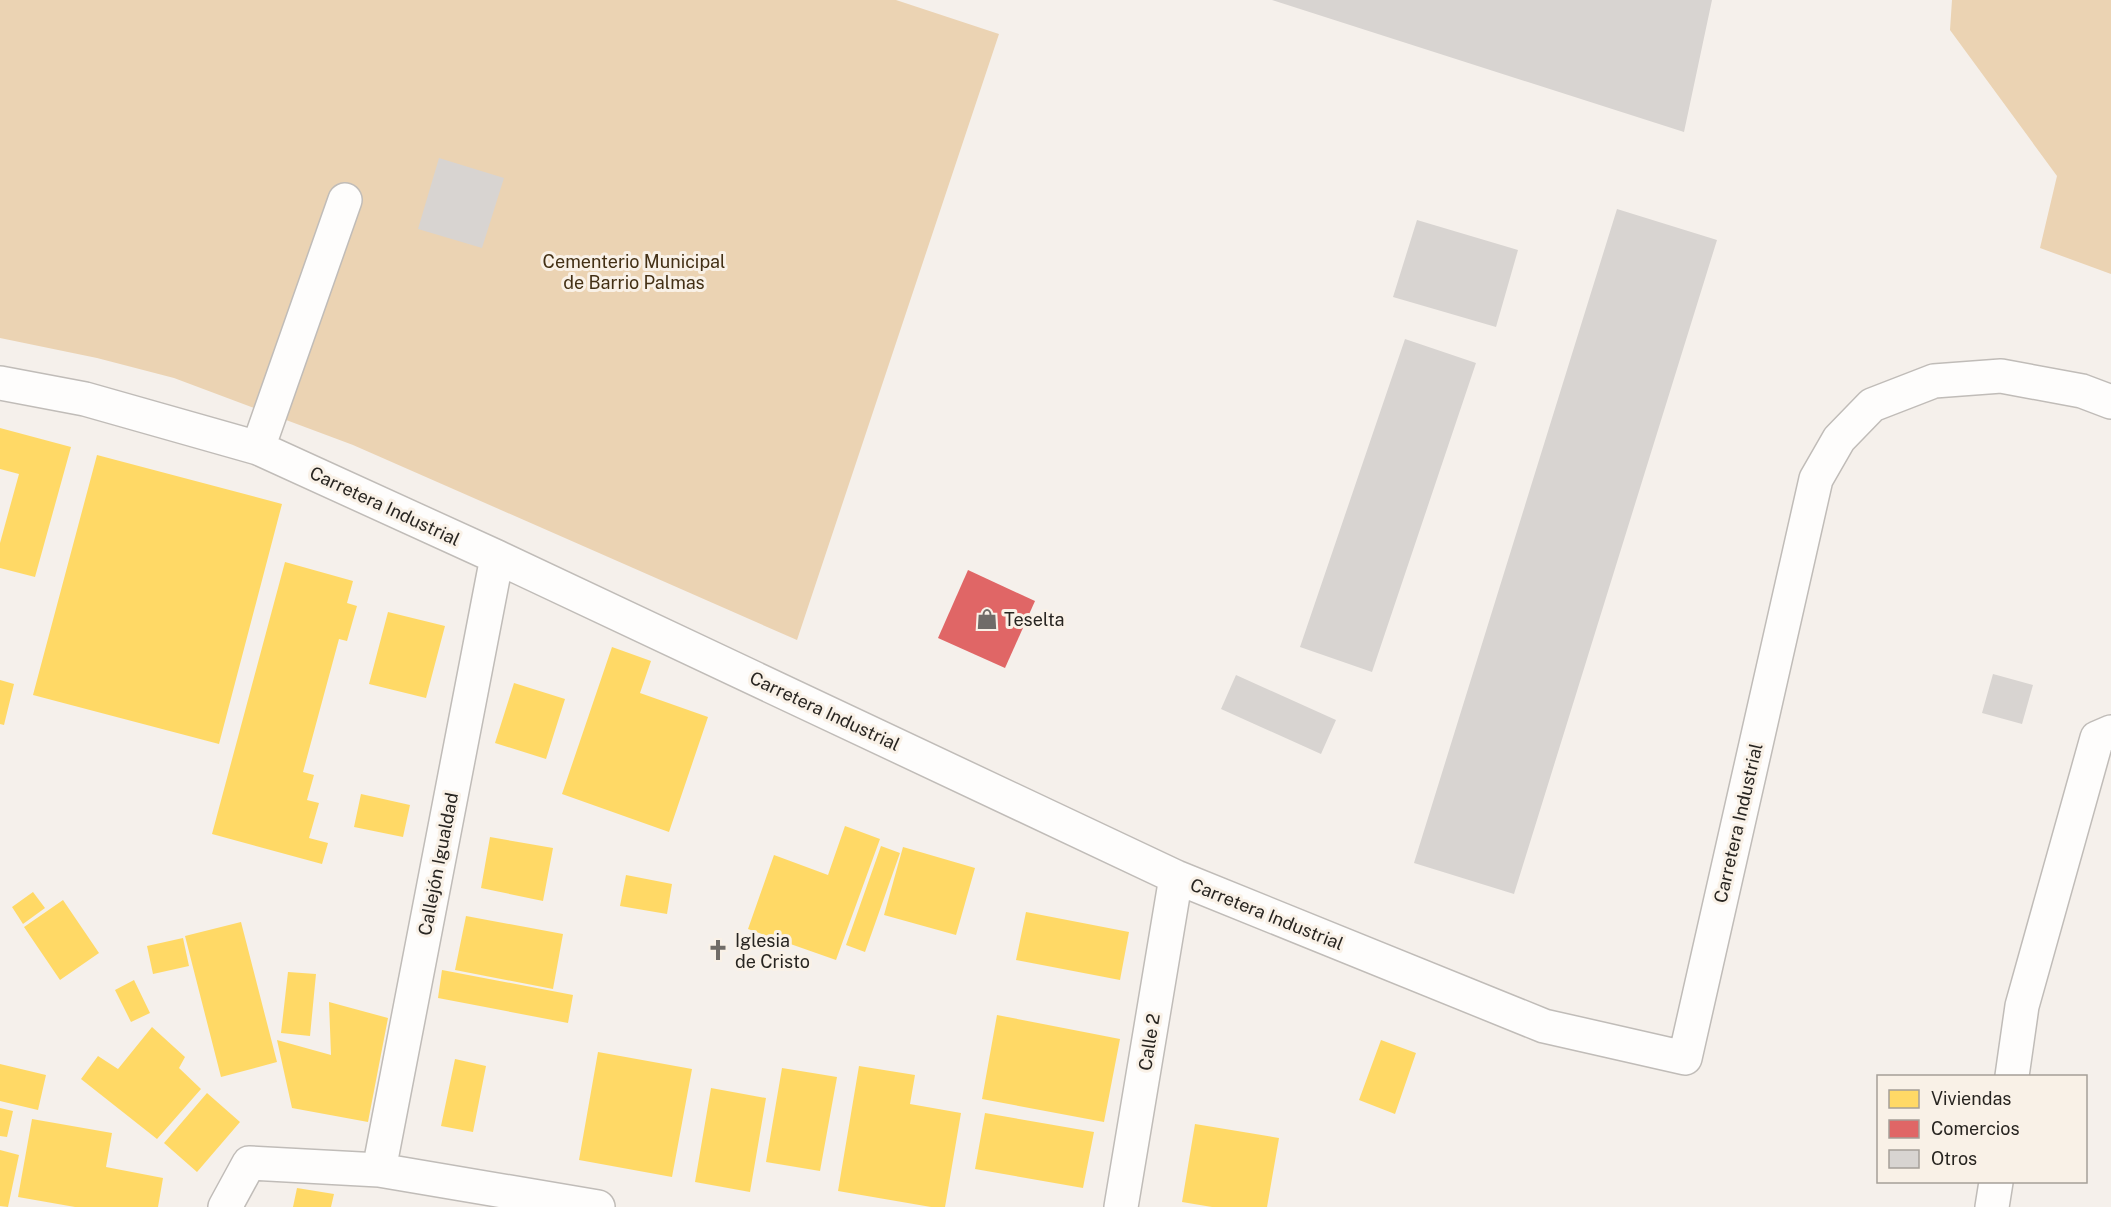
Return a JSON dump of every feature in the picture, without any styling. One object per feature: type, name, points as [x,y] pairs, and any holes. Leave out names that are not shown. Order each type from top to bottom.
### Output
[{"type":"street","points":[[258,448],[345,200]]},
{"type":"street","name":"Carretera Industrial","points":[[0,383],[85,399],[258,448],[497,557],[1176,877],[1544,1026],[1685,1058],[1816,478],[1839,440],[1872,405],[1934,381],[2001,376],[2082,392],[2111,402]]},
{"type":"street","name":"Callejón Igualdad","points":[[379,1170],[497,557]]},
{"type":"street","points":[[2012,1075],[2022,1006],[2097,738],[2111,732]]},
{"type":"street","name":"Calle 2","points":[[1121,1207],[1176,877]]},
{"type":"street","points":[[225,1207],[249,1163],[379,1170],[598,1207]]},
{"type":"street","points":[[1992,1207],[1996,1183]]},
{"type":"green space","name":"Cementerio Municipal de Barrio Palmas","points":[[0,0],[896,0],[999,34],[797,640],[353,445],[174,378],[97,358],[0,338]]},
{"type":"green space","points":[[1952,0],[2111,0],[2111,274],[2040,248],[2057,176],[1950,30]]},
{"type":"building: Viviendas","points":[[0,428],[71,447],[35,577],[0,568],[0,543],[19,474],[0,469]]},
{"type":"building: Viviendas","points":[[97,455],[282,504],[219,744],[33,695]]},
{"type":"building: Viviendas","points":[[285,562],[353,581],[347,603],[357,606],[347,641],[339,639],[303,772],[314,775],[307,800],[319,803],[309,838],[328,843],[322,864],[212,834]]},
{"type":"building: Viviendas","points":[[388,612],[445,626],[426,698],[369,684]]},
{"type":"building: Viviendas","points":[[612,647],[651,661],[640,693],[708,717],[669,832],[562,794]]},
{"type":"building: Viviendas","points":[[0,680],[14,684],[4,725],[0,724]]},
{"type":"building: Viviendas","points":[[514,683],[565,699],[546,759],[495,743]]},
{"type":"building: Viviendas","points":[[361,794],[410,805],[403,837],[354,827]]},
{"type":"building: Viviendas","points":[[845,826],[880,839],[836,960],[748,929],[774,855],[828,875]]},
{"type":"building: Viviendas","points":[[490,837],[553,848],[543,901],[481,888]]},
{"type":"building: Viviendas","points":[[881,846],[900,853],[865,952],[846,945]]},
{"type":"building: Viviendas","points":[[903,847],[975,868],[956,935],[884,915]]},
{"type":"building: Viviendas","points":[[626,875],[672,884],[667,914],[620,906]]},
{"type":"building: Viviendas","points":[[33,892],[45,908],[23,924],[12,907]]},
{"type":"building: Viviendas","points":[[63,900],[99,953],[60,980],[24,927]]},
{"type":"building: Viviendas","points":[[1026,912],[1129,932],[1120,980],[1016,960]]},
{"type":"building: Viviendas","points":[[466,916],[563,934],[553,989],[455,970]]},
{"type":"building: Viviendas","points":[[241,922],[277,1062],[221,1077],[185,936]]},
{"type":"building: Viviendas","points":[[183,938],[189,966],[153,974],[147,946]]},
{"type":"building: Viviendas","points":[[442,970],[573,995],[568,1023],[438,998]]},
{"type":"building: Viviendas","points":[[288,972],[316,974],[310,1036],[281,1033]]},
{"type":"building: Viviendas","points":[[134,980],[150,1013],[131,1022],[115,990]]},
{"type":"building: Viviendas","points":[[329,1002],[388,1018],[368,1122],[292,1108],[277,1040],[331,1055]]},
{"type":"building: Viviendas","points":[[997,1015],[1120,1039],[1104,1122],[982,1099]]},
{"type":"building: Viviendas","points":[[152,1027],[185,1057],[179,1068],[201,1089],[157,1139],[81,1079],[98,1056],[118,1069]]},
{"type":"building: Viviendas","points":[[1381,1040],[1416,1053],[1395,1114],[1359,1100]]},
{"type":"building: Viviendas","points":[[598,1052],[692,1069],[672,1177],[579,1160]]},
{"type":"building: Viviendas","points":[[455,1059],[486,1066],[473,1132],[441,1126]]},
{"type":"building: Viviendas","points":[[0,1064],[46,1075],[38,1110],[0,1101]]},
{"type":"building: Viviendas","points":[[859,1066],[915,1075],[910,1104],[961,1113],[945,1207],[931,1207],[838,1191]]},
{"type":"building: Viviendas","points":[[782,1068],[837,1077],[820,1171],[766,1162]]},
{"type":"building: Viviendas","points":[[711,1088],[766,1098],[750,1192],[695,1182]]},
{"type":"building: Viviendas","points":[[207,1093],[240,1122],[197,1172],[164,1143]]},
{"type":"building: Viviendas","points":[[0,1108],[13,1111],[7,1137],[0,1136]]},
{"type":"building: Viviendas","points":[[985,1113],[1094,1132],[1083,1188],[975,1169]]},
{"type":"building: Viviendas","points":[[32,1119],[112,1133],[106,1167],[163,1178],[158,1207],[75,1207],[18,1197]]},
{"type":"building: Viviendas","points":[[1195,1124],[1279,1138],[1267,1207],[1212,1207],[1182,1202]]},
{"type":"building: Viviendas","points":[[0,1150],[19,1155],[8,1207],[0,1206]]},
{"type":"building: Viviendas","points":[[297,1188],[334,1194],[331,1207],[293,1207]]},
{"type":"building: Comercios","name":"Teselta","points":[[968,570],[1035,601],[1005,668],[938,638]]},
{"type":"building: Otros","points":[[1272,0],[1712,0],[1684,132]]},
{"type":"building: Otros","points":[[439,158],[504,178],[482,248],[418,229]]},
{"type":"building: Otros","points":[[1617,209],[1717,240],[1514,894],[1414,863]]},
{"type":"building: Otros","points":[[1417,220],[1518,250],[1496,327],[1393,297]]},
{"type":"building: Otros","points":[[1405,339],[1476,363],[1372,672],[1300,647]]},
{"type":"building: Otros","points":[[1993,674],[2033,685],[2022,724],[1982,713]]},
{"type":"building: Otros","points":[[1236,675],[1336,720],[1321,754],[1221,709]]},
{"type":"place","name":"Teselta","points":[[987,619]]},
{"type":"place","name":"Iglesia de Cristo","points":[[718,950]]}]
